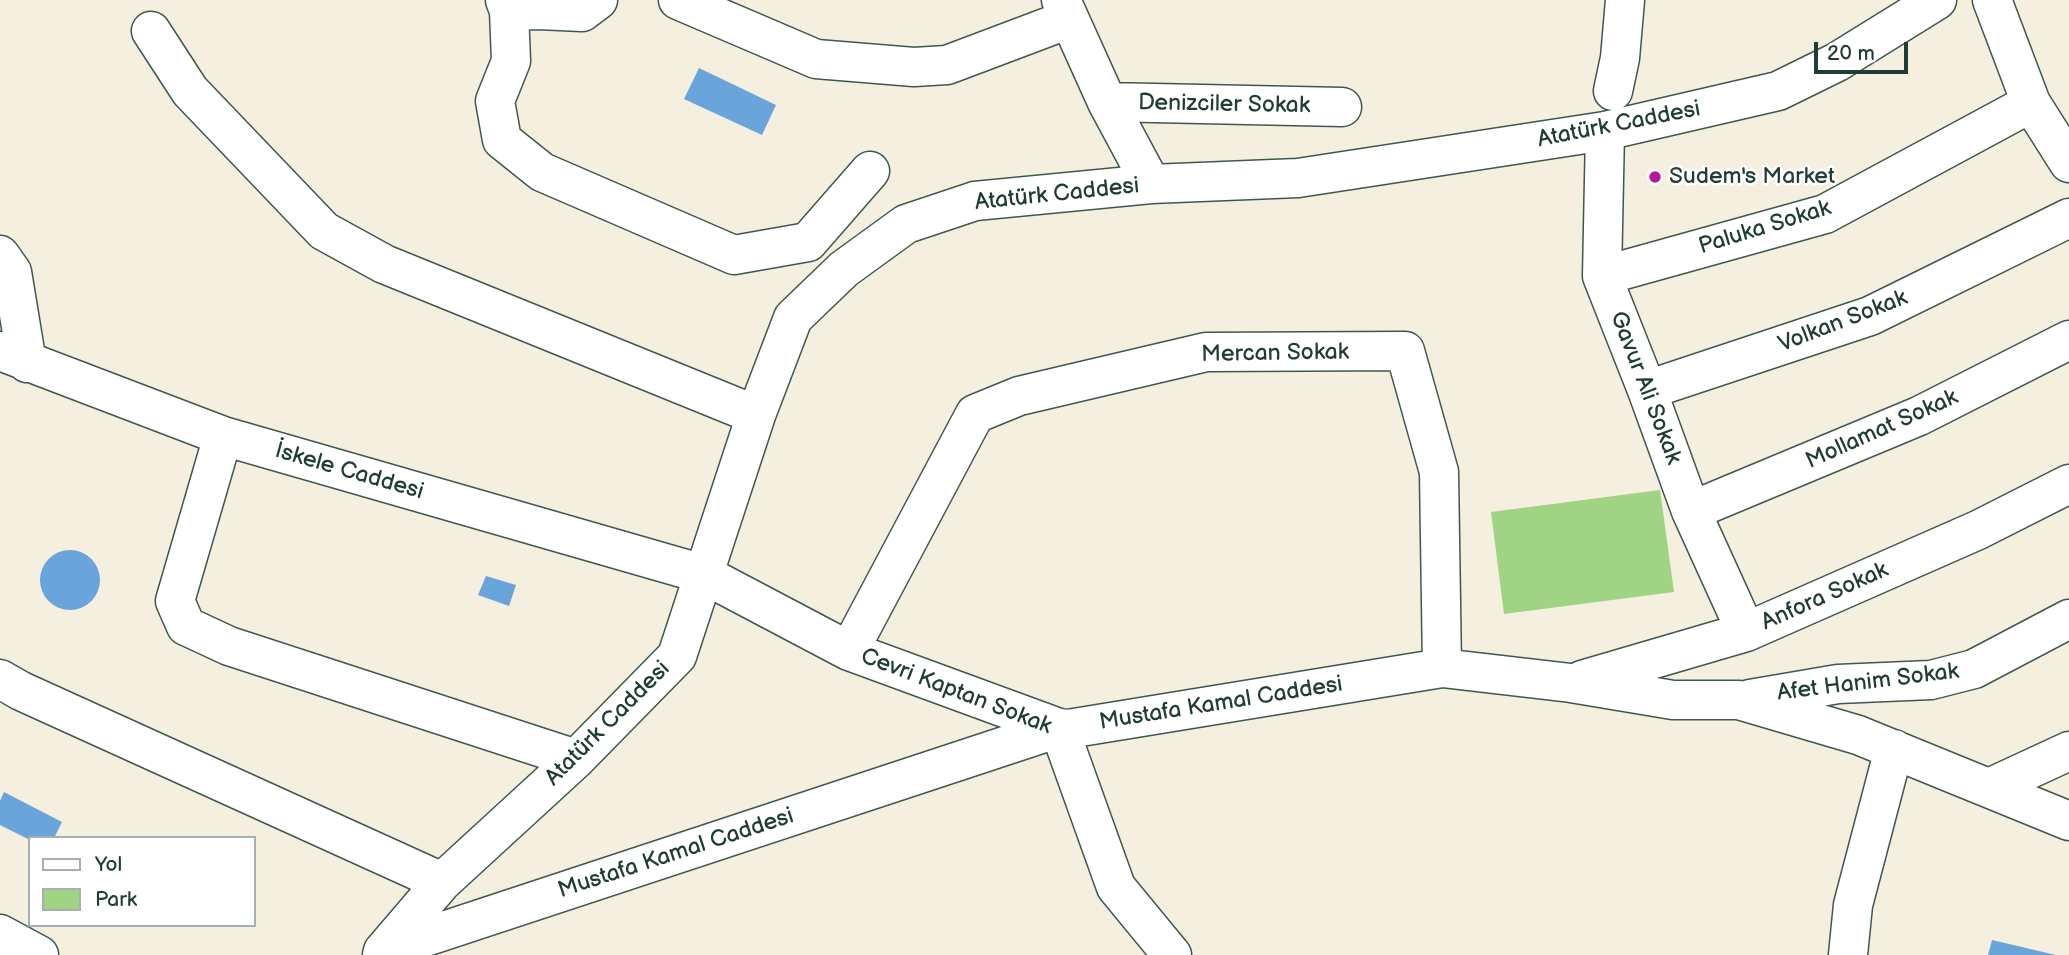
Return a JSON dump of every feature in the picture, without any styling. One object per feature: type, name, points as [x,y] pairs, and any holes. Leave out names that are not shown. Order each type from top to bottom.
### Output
[{"type":"street","points":[[598,0],[582,12],[507,5],[511,61],[495,101],[502,140],[542,172],[734,255],[808,242],[870,171]]},
{"type":"street","points":[[678,0],[816,59],[914,67],[947,65],[1065,9],[1107,102],[1151,184]]},
{"type":"street","points":[[1614,92],[1625,0]]},
{"type":"street","name":"Atatürk Caddesi","points":[[383,953],[442,881],[576,759],[677,656],[756,415],[793,318],[844,269],[906,224],[975,201],[1151,184],[1298,178],[1605,131],[1779,91],[1837,62],[1937,0]]},
{"type":"street","points":[[1992,0],[2031,103],[2069,163]]},
{"type":"street","points":[[151,31],[190,92],[324,231],[384,264],[756,415]]},
{"type":"street","name":"Denizciler Sokak","points":[[1107,102],[1342,107]]},
{"type":"street","name":"Paluka Sokak","points":[[1602,276],[1825,214],[2031,103]]},
{"type":"street","name":"Gavur Ali Sokak","points":[[1605,131],[1602,276],[1691,511],[1746,632]]},
{"type":"street","name":"Volkan Sokak","points":[[1647,390],[1870,316],[2069,218]]},
{"type":"street","points":[[0,255],[12,272],[14,357]]},
{"type":"street","name":"Mollamat Sokak","points":[[1691,511],[1919,416],[2069,340]]},
{"type":"street","name":"Mercan Sokak","points":[[849,651],[975,414],[1019,396],[1206,352],[1405,351],[1439,472],[1443,668]]},
{"type":"street","name":"İskele Caddesi","points":[[14,357],[223,436],[704,574]]},
{"type":"street","points":[[223,436],[175,601],[186,626],[229,646],[576,759]]},
{"type":"street","name":"Anfora Sokak","points":[[1571,683],[1746,632],[1978,530],[2069,484]]},
{"type":"street","name":"Cevri Kaptan Sokak","points":[[704,574],[849,651],[1059,728],[1116,887],[1172,955]]},
{"type":"street","name":"Afet Hanim Sokak","points":[[1739,700],[1838,684],[1931,680],[1974,669],[2069,619]]},
{"type":"street","name":"Mustafa Kamal Caddesi","points":[[383,953],[1059,728],[1068,729],[1443,668],[1571,683],[1673,700],[1739,700],[1858,734],[2069,821]]},
{"type":"street","points":[[0,679],[21,691],[442,881]]},
{"type":"street","points":[[1848,955],[1853,905],[1894,749]]},
{"type":"street","points":[[1989,789],[2069,751]]},
{"type":"street","points":[[0,934],[39,955]]},
{"type":"green space","points":[[1660,490],[1674,592],[1504,614],[1491,512]]},
{"type":"water","points":[[699,68],[776,105],[762,135],[684,99]]},
{"type":"water","points":[[70,550],[91,559],[100,580],[91,601],[70,610],[49,601],[40,580],[49,559]]},
{"type":"water","points":[[486,576],[516,585],[509,606],[478,595]]},
{"type":"water","points":[[4,792],[62,822],[55,836],[28,836],[28,839],[0,825],[0,801]]},
{"type":"water","points":[[1992,940],[2056,955],[1988,955]]},
{"type":"place","name":"Sudem's Market","points":[[1655,177]]}]
